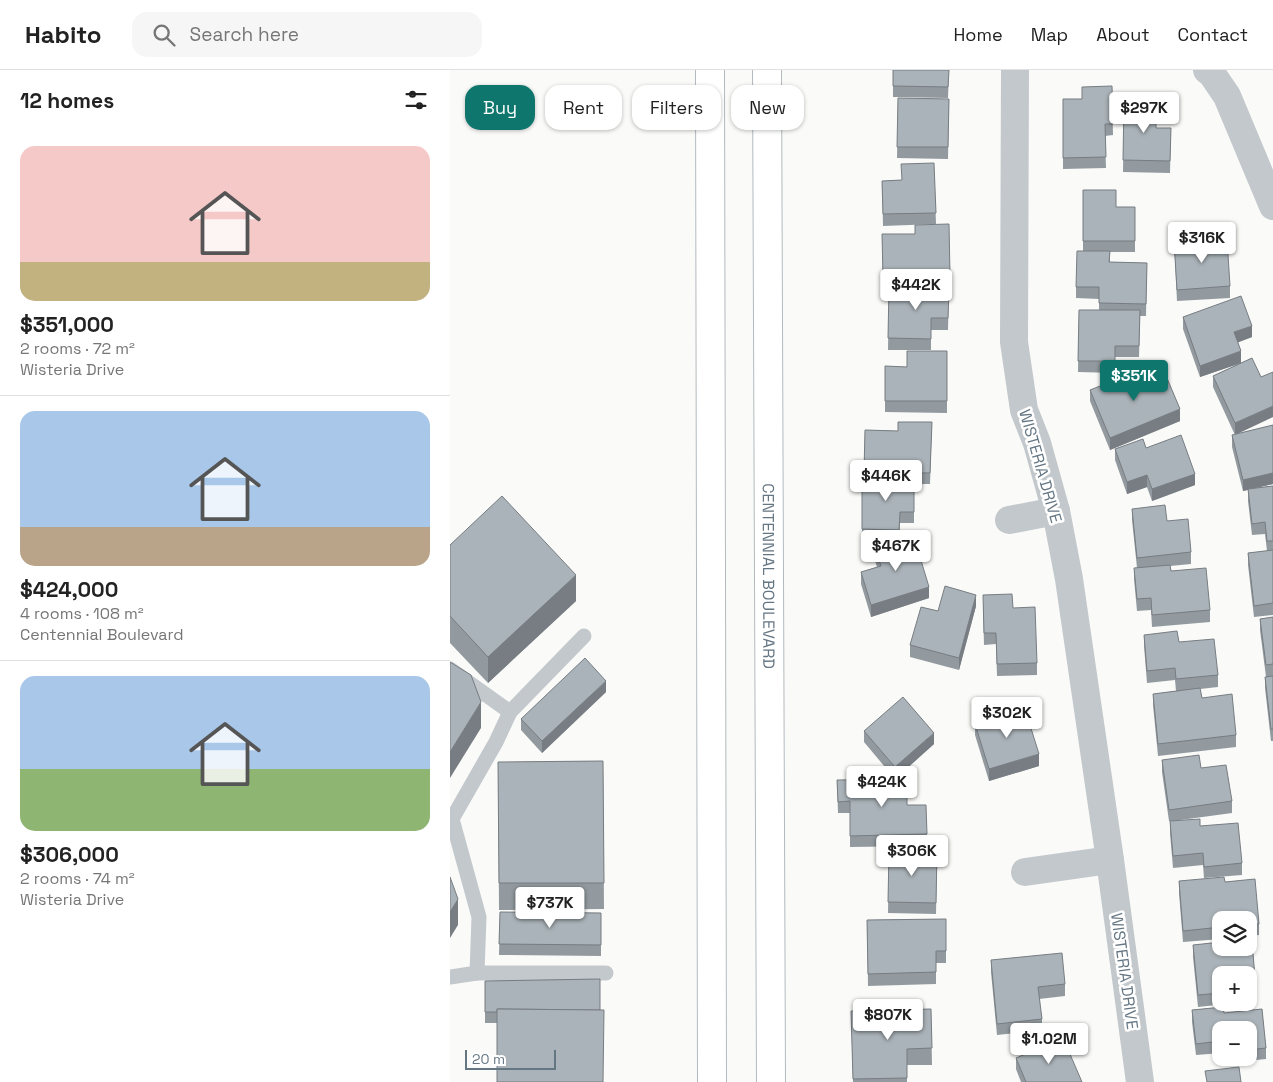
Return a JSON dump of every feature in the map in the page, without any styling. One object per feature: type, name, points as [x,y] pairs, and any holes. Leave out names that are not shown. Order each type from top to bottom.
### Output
[{"type":"main road","points":[[710,70],[712,1082]]},
{"type":"main road","name":"CENTENNIAL BOULEVARD","points":[[767,70],[771,1082]]},
{"type":"street","name":"WISTERIA DRIVE","points":[[1015,70],[1014,342],[1024,410],[1037,443],[1056,511],[1069,579],[1140,1082]]},
{"type":"street","points":[[1207,70],[1212,74],[1227,96],[1273,206]]},
{"type":"street","points":[[1008,520],[1056,511]]},
{"type":"street","points":[[1025,872],[1110,860]]},
{"type":"lane","points":[[477,973],[479,917],[452,819],[496,742],[510,712],[584,636]]},
{"type":"lane","points":[[450,669],[510,712]]},
{"type":"lane","points":[[450,977],[477,973],[606,973]]},
{"type":"building","points":[[893,70],[949,70],[948,87],[893,86]]},
{"type":"building","points":[[1112,86],[1113,124],[1105,124],[1106,157],[1063,158],[1063,99],[1082,99],[1082,87]]},
{"type":"building","points":[[898,98],[949,99],[948,147],[897,147]]},
{"type":"building","points":[[1124,102],[1156,103],[1156,128],[1171,128],[1170,161],[1123,160]]},
{"type":"building","points":[[934,163],[936,213],[883,214],[882,181],[902,180],[901,164]]},
{"type":"building","points":[[1083,190],[1116,190],[1116,207],[1135,207],[1135,241],[1083,241]]},
{"type":"building","points":[[949,224],[950,275],[883,276],[882,234],[915,234],[915,225]]},
{"type":"building","points":[[1227,239],[1230,286],[1177,290],[1174,241]]},
{"type":"building","points":[[1077,251],[1110,251],[1109,262],[1147,263],[1146,304],[1099,303],[1099,287],[1076,287]]},
{"type":"building","points":[[889,287],[949,288],[948,318],[931,318],[931,339],[888,338]]},
{"type":"building","points":[[1241,296],[1252,326],[1234,332],[1241,351],[1200,366],[1183,317]]},
{"type":"building","points":[[1079,310],[1140,310],[1139,346],[1115,346],[1115,361],[1078,361]]},
{"type":"building","points":[[907,351],[947,351],[947,401],[885,401],[885,366],[907,367]]},
{"type":"building","points":[[1252,358],[1261,377],[1273,372],[1273,406],[1235,423],[1213,376]]},
{"type":"building","points":[[1164,371],[1180,409],[1110,438],[1090,390],[1133,373],[1137,382]]},
{"type":"building","points":[[898,422],[932,422],[930,473],[864,472],[865,430],[898,431]]},
{"type":"building","points":[[1273,425],[1273,473],[1243,480],[1232,435]]},
{"type":"building","points":[[1181,435],[1195,474],[1152,489],[1147,475],[1127,482],[1115,449],[1143,439],[1146,448]]},
{"type":"building","points":[[862,478],[914,479],[914,512],[900,512],[899,530],[862,529]]},
{"type":"building","points":[[1273,486],[1273,541],[1267,541],[1265,522],[1252,524],[1248,489]]},
{"type":"building","points":[[502,496],[576,575],[488,657],[450,616],[450,545]]},
{"type":"building","points":[[1165,505],[1167,521],[1188,519],[1191,552],[1137,558],[1132,509]]},
{"type":"building","points":[[914,537],[929,587],[871,605],[861,572],[881,566],[875,549]]},
{"type":"building","points":[[1273,550],[1273,603],[1254,606],[1248,553]]},
{"type":"building","points":[[1170,565],[1171,571],[1206,568],[1210,610],[1152,615],[1151,598],[1137,599],[1134,568]]},
{"type":"building","points":[[945,586],[976,595],[959,658],[910,645],[921,607],[938,611]]},
{"type":"building","points":[[1012,594],[1013,608],[1035,607],[1037,663],[997,664],[996,633],[984,633],[983,595]]},
{"type":"building","points":[[1273,617],[1273,664],[1266,665],[1260,619]]},
{"type":"building","points":[[1177,631],[1179,642],[1214,639],[1218,675],[1176,679],[1175,668],[1147,671],[1144,635]]},
{"type":"building","points":[[585,658],[606,681],[542,741],[521,719]]},
{"type":"building","points":[[450,662],[471,675],[481,702],[450,752]]},
{"type":"building","points":[[1273,676],[1273,729],[1271,729],[1265,677]]},
{"type":"building","points":[[1200,688],[1202,698],[1232,694],[1236,735],[1158,744],[1153,694]]},
{"type":"building","points":[[903,697],[934,733],[895,767],[864,731]]},
{"type":"building","points":[[1025,709],[1039,754],[989,769],[975,724]]},
{"type":"building","points":[[1199,755],[1201,768],[1226,765],[1232,801],[1169,810],[1162,760]]},
{"type":"building","points":[[603,761],[604,883],[499,883],[498,762]]},
{"type":"building","points":[[907,779],[907,805],[926,805],[927,834],[850,836],[850,801],[838,802],[837,780]]},
{"type":"building","points":[[1200,819],[1200,826],[1238,823],[1242,863],[1204,867],[1203,853],[1173,856],[1170,821]]},
{"type":"building","points":[[889,851],[937,852],[936,903],[888,902]]},
{"type":"building","points":[[450,877],[458,899],[450,912]]},
{"type":"building","points":[[1224,877],[1225,882],[1255,879],[1259,924],[1257,924],[1257,911],[1212,911],[1212,928],[1183,931],[1179,881]]},
{"type":"building","points":[[500,912],[601,913],[601,945],[499,944]]},
{"type":"building","points":[[946,919],[946,951],[936,951],[936,972],[868,974],[867,920]]},
{"type":"building","points":[[1212,943],[1212,956],[1253,956],[1254,966],[1212,966],[1212,994],[1198,995],[1193,945]]},
{"type":"building","points":[[1062,953],[1065,984],[1038,987],[1042,1019],[997,1024],[991,960]]},
{"type":"building","points":[[600,979],[600,1010],[497,1009],[497,1012],[485,1012],[485,981]]},
{"type":"building","points":[[1212,1008],[1212,1011],[1224,1011],[1224,1013],[1262,1009],[1266,1048],[1257,1049],[1257,1021],[1212,1021],[1212,1042],[1196,1044],[1192,1010]]},
{"type":"building","points":[[497,1009],[604,1010],[603,1082],[497,1082]]},
{"type":"building","points":[[931,1009],[932,1048],[907,1049],[907,1078],[853,1079],[851,1011]]},
{"type":"building","points":[[1063,1038],[1082,1082],[1026,1082],[1016,1058]]},
{"type":"building","points":[[1239,1067],[1241,1082],[1207,1082],[1205,1071]]}]
